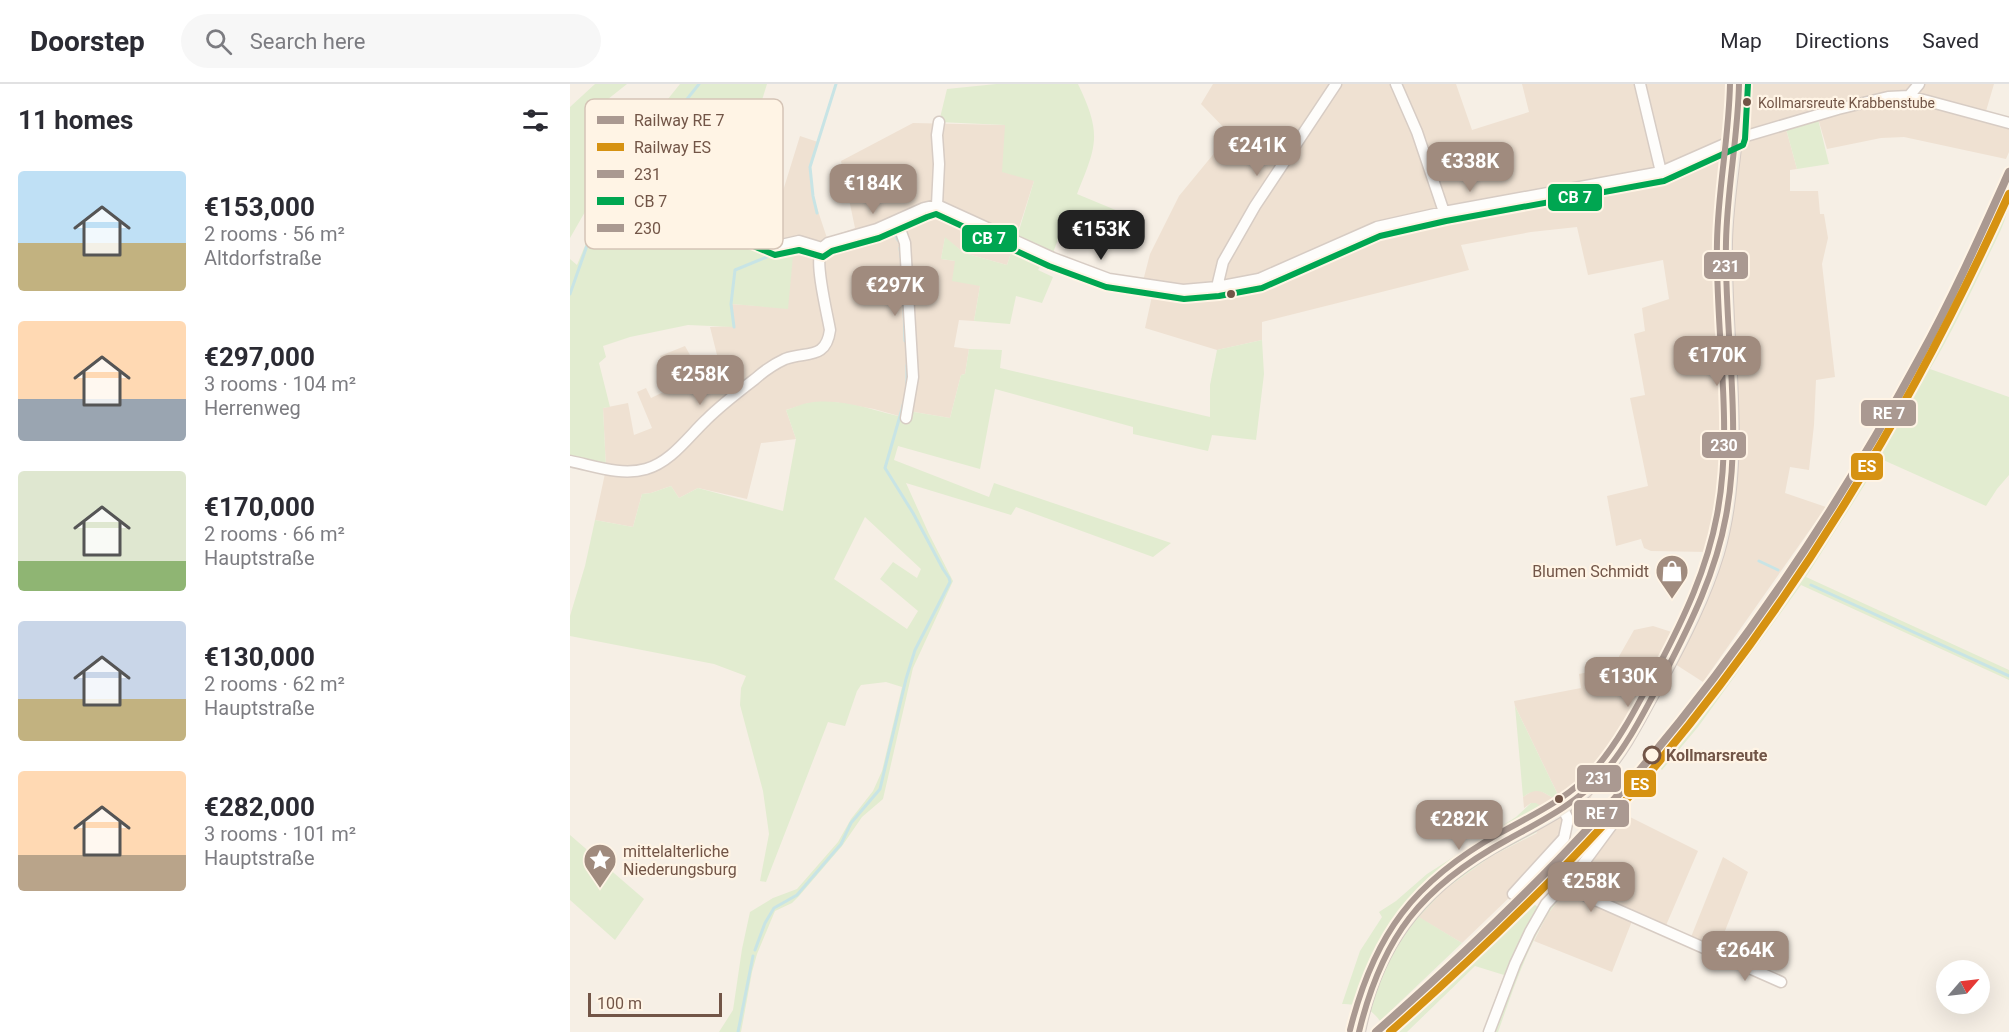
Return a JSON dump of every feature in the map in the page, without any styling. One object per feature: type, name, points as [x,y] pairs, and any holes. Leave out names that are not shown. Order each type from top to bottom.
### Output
[{"type":"main road","points":[[1359,1032],[1364,1008],[1380,965],[1398,934],[1426,896],[1469,862],[1563,809],[1587,791],[1602,775],[1630,736],[1684,636],[1718,553],[1726,514],[1732,454],[1733,410],[1726,239],[1739,84]]},
{"type":"street","points":[[1216,288],[1223,262],[1255,206],[1335,84]]},
{"type":"street","points":[[1396,84],[1417,132],[1444,212]]},
{"type":"street","points":[[1640,84],[1661,172]]},
{"type":"street","points":[[1909,96],[1919,84]]},
{"type":"street","points":[[570,461],[619,471],[638,471],[665,461],[722,404],[770,367],[785,359],[816,353],[824,347],[830,330],[819,267],[822,248],[828,243],[877,229],[924,208],[937,205],[1053,258],[1109,279],[1183,290],[1216,288],[1259,279],[1377,227],[1444,212],[1661,172],[1736,139],[1888,96],[1909,96],[2009,123]]},
{"type":"street","points":[[937,205],[939,122]]},
{"type":"street","points":[[897,221],[905,243],[913,377],[906,418]]},
{"type":"street","points":[[783,245],[799,241],[822,248]]},
{"type":"street","points":[[1513,894],[1564,838],[1568,819],[1563,809]]},
{"type":"street","points":[[1489,1032],[1515,964],[1546,904],[1566,884],[1611,826]]},
{"type":"street","points":[[1566,884],[1575,891],[1781,982]]},
{"type":"shaded area","points":[[1213,84],[1456,84],[1472,130],[1529,112],[1522,84],[1994,84],[1984,118],[2009,126],[2009,152],[2006,159],[1904,137],[1881,138],[1827,149],[1817,115],[1785,125],[1797,169],[1790,170],[1790,191],[1818,191],[1820,214],[1824,214],[1828,238],[1822,264],[1835,377],[1816,380],[1809,470],[1790,467],[1785,493],[1826,507],[1703,682],[1675,664],[1623,759],[1593,793],[1586,808],[1568,819],[1567,831],[1513,894],[1462,943],[1418,917],[1444,890],[1490,857],[1537,833],[1531,821],[1531,803],[1524,808],[1523,797],[1532,791],[1541,791],[1555,799],[1559,797],[1514,701],[1581,688],[1579,674],[1613,667],[1634,630],[1653,626],[1678,634],[1708,552],[1651,551],[1644,548],[1641,539],[1616,546],[1607,496],[1648,486],[1630,398],[1645,395],[1634,334],[1645,331],[1642,308],[1669,299],[1663,260],[1588,275],[1577,227],[1531,232],[1461,245],[1469,270],[1262,322],[1262,340],[1217,350],[1145,328],[1154,287],[1142,285],[1150,254],[1179,196],[1230,134],[1201,104]]},
{"type":"shaded area","points":[[913,123],[1005,125],[1034,181],[1007,265],[964,253],[945,238],[941,259],[955,261],[980,286],[974,321],[959,320],[954,347],[969,349],[965,374],[961,375],[950,418],[908,411],[906,418],[874,409],[834,402],[809,403],[786,410],[796,439],[761,443],[747,499],[698,488],[679,498],[671,486],[642,494],[633,527],[595,520],[606,469],[603,408],[628,403],[634,435],[652,428],[637,392],[646,388],[651,398],[672,388],[660,356],[685,346],[695,364],[717,355],[710,327],[734,326],[731,304],[788,308],[778,252],[762,249],[783,249],[783,191],[800,136],[818,142],[810,167],[813,196],[827,238],[855,228],[841,161]]},
{"type":"shaded area","points":[[1624,814],[1698,851],[1664,930],[1634,916],[1612,972],[1534,941],[1547,915]]},
{"type":"shaded area","points":[[1723,857],[1748,872],[1716,954],[1689,942]]},
{"type":"green space","points":[[595,84],[627,84],[608,99],[585,99],[585,212],[570,238],[570,107]]},
{"type":"green space","points":[[680,84],[767,84],[762,99],[668,99]]},
{"type":"green space","points":[[996,84],[1078,84],[1091,115],[1094,139],[1089,163],[1077,194],[1130,216],[1119,245],[1065,220],[1053,253],[1017,237],[1034,181],[1002,172],[1005,125],[939,122],[947,89]]},
{"type":"green space","points":[[1817,115],[1829,164],[1797,169],[1785,125]]},
{"type":"green space","points":[[2009,200],[2000,233],[1930,369],[2009,397],[2009,475],[1986,506],[1881,459],[1806,577],[2009,670],[2009,680],[1801,585],[1698,727],[1662,770],[1659,767],[1759,633],[1852,494],[1936,350]]},
{"type":"green space","points":[[945,237],[964,253],[1007,265],[1014,244],[1044,259],[1038,270],[1053,277],[1042,303],[1016,296],[1010,324],[974,321],[980,286],[952,281],[955,261],[941,259]]},
{"type":"green space","points":[[794,245],[788,309],[732,304],[734,327],[688,325],[630,337],[603,346],[606,357],[599,363],[610,407],[603,408],[606,469],[570,461],[570,259],[577,265],[585,246],[585,249],[762,249],[778,252]]},
{"type":"green space","points":[[1262,340],[1264,374],[1256,440],[1212,435],[1208,451],[1133,434],[1133,427],[995,389],[980,469],[898,446],[894,460],[989,497],[994,483],[1171,543],[1153,557],[1016,507],[1011,515],[906,483],[953,581],[913,668],[883,799],[862,817],[842,846],[799,896],[792,903],[775,911],[757,954],[741,1032],[719,1032],[733,1010],[750,912],[773,898],[797,889],[838,842],[851,819],[873,791],[882,771],[902,687],[886,682],[861,685],[845,726],[828,722],[766,882],[760,881],[769,834],[763,791],[740,705],[741,688],[746,676],[714,664],[570,636],[570,616],[585,566],[595,520],[633,527],[642,494],[671,486],[679,498],[698,488],[783,511],[796,439],[786,410],[808,403],[833,402],[906,418],[908,411],[950,418],[961,375],[965,374],[969,349],[1002,350],[1000,368],[1210,417],[1210,385],[1217,350]],"holes":[[[865,517],[921,569],[917,578],[893,562],[880,579],[918,611],[907,629],[834,579]]]},
{"type":"green space","points":[[1515,706],[1559,797],[1555,799],[1539,791],[1523,797]]},
{"type":"green space","points":[[1531,803],[1536,803],[1545,809],[1544,813],[1532,821],[1537,832],[1490,857],[1444,890],[1419,917],[1462,943],[1380,1021],[1364,1007],[1342,1004],[1360,951],[1382,917],[1379,912],[1396,901],[1427,874],[1516,817]]},
{"type":"green space","points":[[570,835],[644,899],[615,940],[570,900]]},
{"type":"green space","points":[[1560,879],[1569,886],[1549,912],[1532,944],[1498,1032],[1483,1032],[1504,975],[1475,966],[1407,1032],[1392,1032],[1531,902],[1538,907]]},
{"type":"waterway","points":[[687,99],[699,84]]},
{"type":"waterway","points":[[817,213],[810,167],[836,84]]},
{"type":"waterway","points":[[840,245],[856,244],[891,232],[898,240]]},
{"type":"waterway","points":[[900,248],[901,257]]},
{"type":"waterway","points":[[570,294],[586,249]]},
{"type":"waterway","points":[[734,327],[731,304],[735,270],[786,249]]},
{"type":"waterway","points":[[904,310],[905,341]]},
{"type":"waterway","points":[[907,365],[907,384]]},
{"type":"waterway","points":[[755,950],[765,923],[774,908],[797,895],[841,844],[851,823],[880,789],[915,650],[950,582],[913,513],[885,468],[904,402]]},
{"type":"waterway","points":[[1759,561],[1778,570]]},
{"type":"waterway","points":[[1811,585],[2009,676]]},
{"type":"waterway","points":[[738,1032],[753,956]]},
{"type":"transit line","name":"230","points":[[1350,1030],[1371,965],[1385,938],[1421,891],[1470,851],[1562,797],[1595,769],[1621,733],[1644,693],[1694,593],[1713,535],[1722,481],[1724,413],[1717,242],[1730,84]]},
{"type":"transit line","name":"231","points":[[1359,1032],[1368,998],[1393,942],[1428,896],[1477,858],[1545,819],[1581,795],[1611,764],[1651,700],[1702,597],[1722,537],[1731,482],[1733,413],[1726,242],[1739,84]]},
{"type":"transit line","points":[[761,249],[775,255],[799,250],[823,257],[832,251],[879,238],[936,214],[1049,266],[1106,287],[1184,299],[1219,296],[1262,288],[1380,236],[1446,221],[1664,181],[1743,145],[1748,84]]},
{"type":"transit line","points":[[1376,1032],[1444,971],[1542,877],[1634,777],[1714,678],[1788,575],[1857,468],[1944,312],[2009,172]]},
{"type":"rail line","name":"ES","points":[[1390,1032],[1488,942],[1612,816],[1697,715],[1749,646],[1846,502],[1890,427],[1972,273],[2009,194]]},
{"type":"place","name":"Kollmarsreute Krabbenstube","points":[[1747,102]]},
{"type":"place","name":"Blumen Schmidt","points":[[1672,600]]},
{"type":"place","name":"Kollmarsreute","points":[[1652,755]]},
{"type":"place","name":"mittelalterliche Niederungsburg","points":[[600,889]]}]
